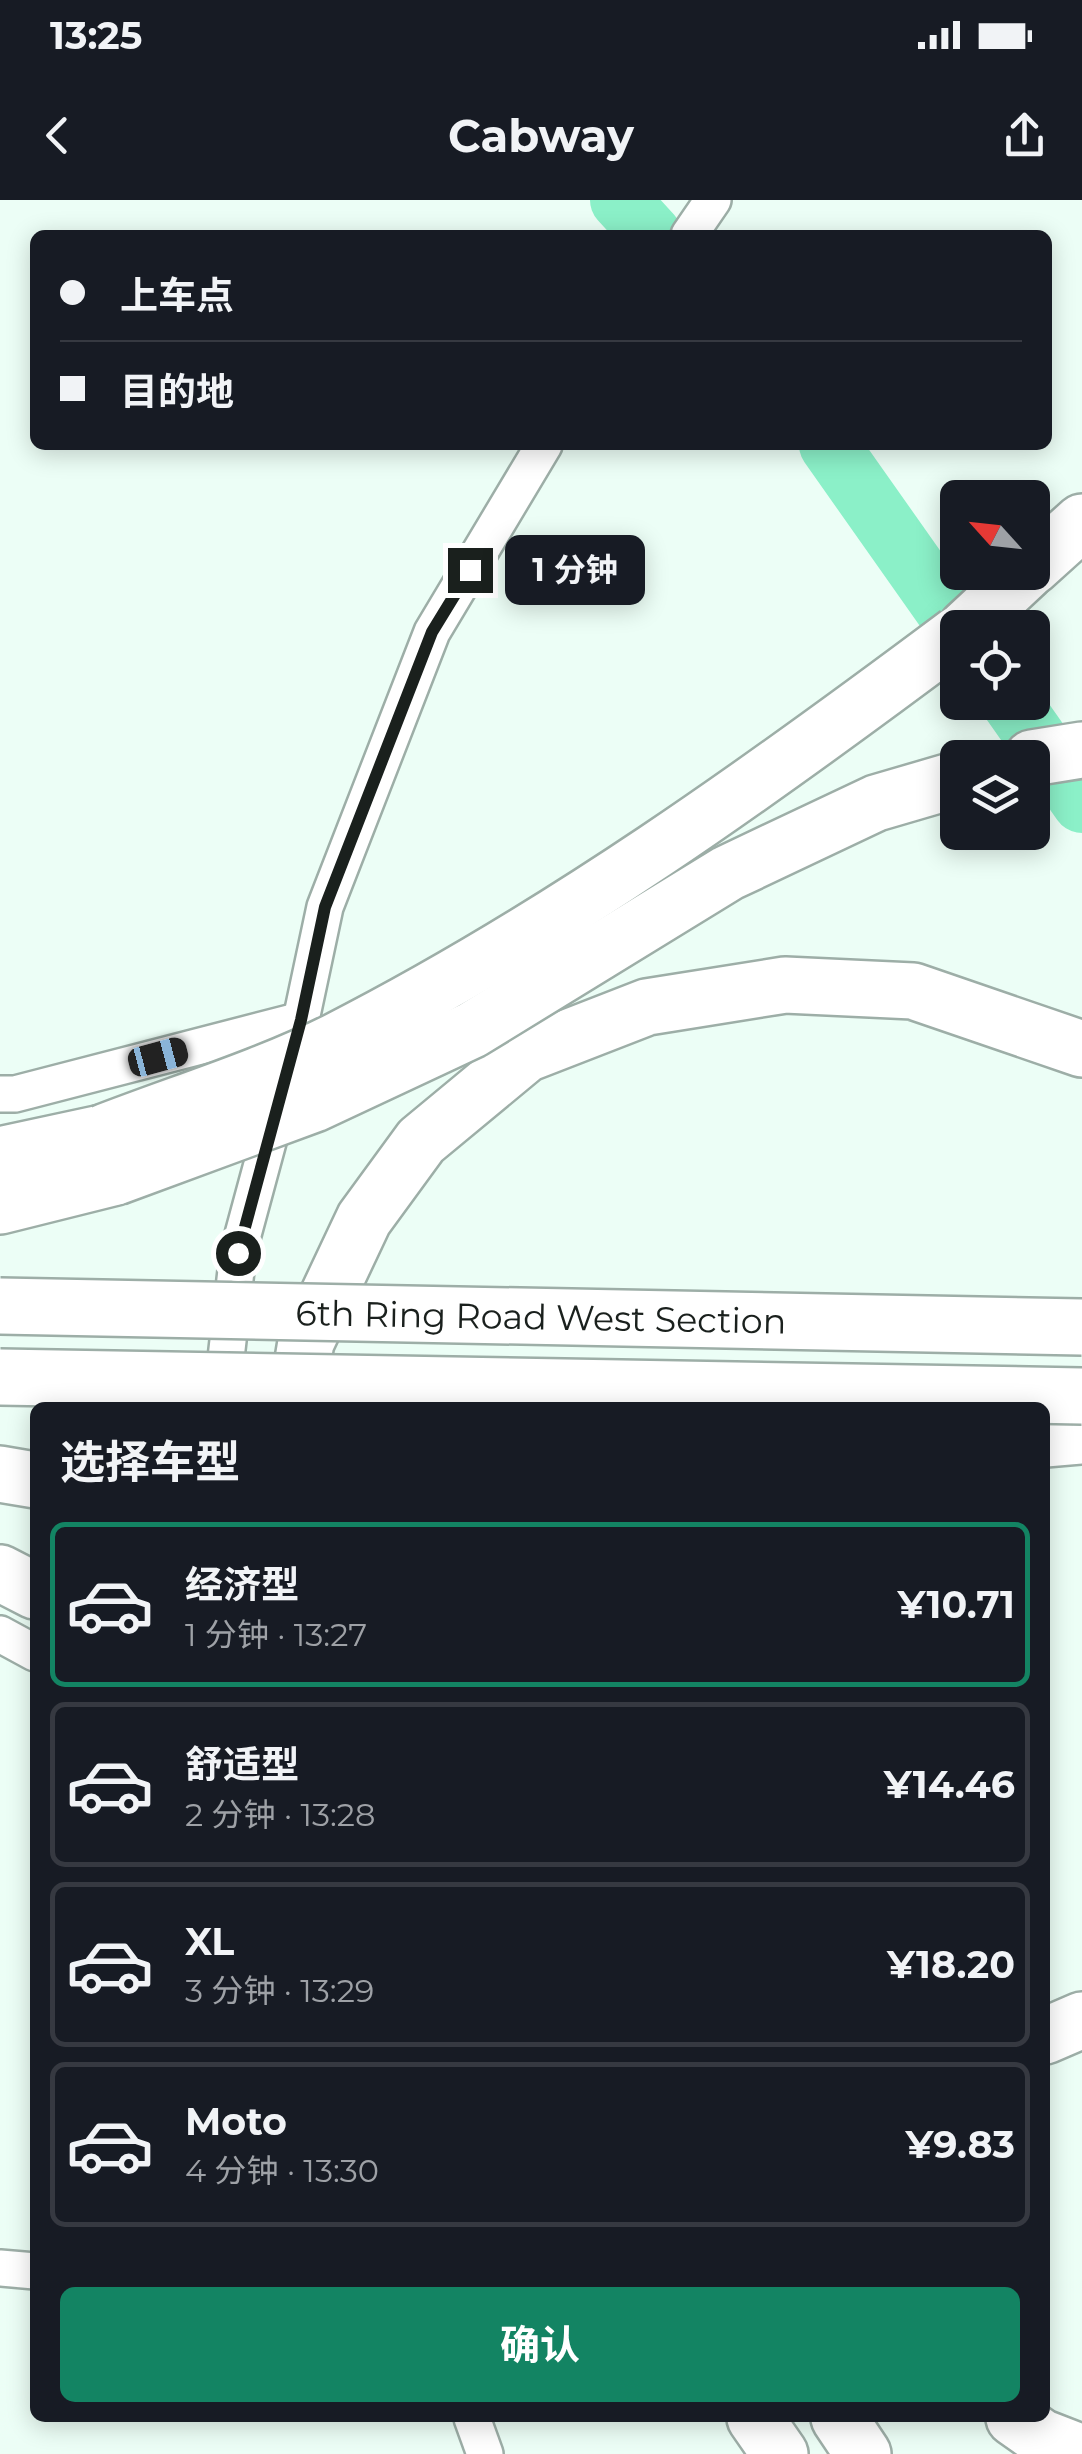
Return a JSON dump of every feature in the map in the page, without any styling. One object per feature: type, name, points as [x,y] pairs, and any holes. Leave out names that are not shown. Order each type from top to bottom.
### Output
[{"type":"highway","points":[[1050,551],[1082,522]]},
{"type":"highway","points":[[985,610],[1007,590]]},
{"type":"highway","points":[[0,1206],[332,1042],[556,919],[793,757],[940,647]]},
{"type":"highway","points":[[1050,755],[1082,750]]},
{"type":"highway","points":[[0,1155],[109,1155],[314,1104],[472,1030],[728,873],[876,803],[940,784]]},
{"type":"highway","points":[[296,1402],[306,1342],[364,1219],[421,1141],[526,1054],[646,1006],[786,984],[913,991],[1082,1049]]},
{"type":"highway","name":"6th Ring Road West Section","points":[[0,1306],[1082,1327]]},
{"type":"highway","name":"6th Ring Road West Section","points":[[0,1377],[1082,1396]]},
{"type":"highway","points":[[1050,1439],[1082,1436]]},
{"type":"highway","points":[[0,1573],[30,1588]]},
{"type":"highway","points":[[1050,2034],[1082,2020]]},
{"type":"highway","points":[[758,2422],[780,2454]]},
{"type":"highway","points":[[843,2422],[863,2454]]},
{"type":"highway","points":[[1020,2422],[1042,2437],[1082,2453]]},
{"type":"street","points":[[692,230],[713,200]]},
{"type":"street","points":[[222,1402],[238,1253],[301,1020],[325,907],[432,632],[541,450]]},
{"type":"street","points":[[0,1094],[15,1094],[301,1020]]},
{"type":"street","points":[[0,1634],[30,1650]]},
{"type":"street","points":[[0,2268],[30,2271]]},
{"type":"street","points":[[474,2422],[486,2454]]},
{"type":"waterway","points":[[620,200],[647,230]]},
{"type":"waterway","points":[[833,450],[945,610]]},
{"type":"waterway","points":[[1024,720],[1082,803]]},
{"type":"route","points":[[238,1253],[301,1020],[325,907],[432,632],[470,570]]}]
